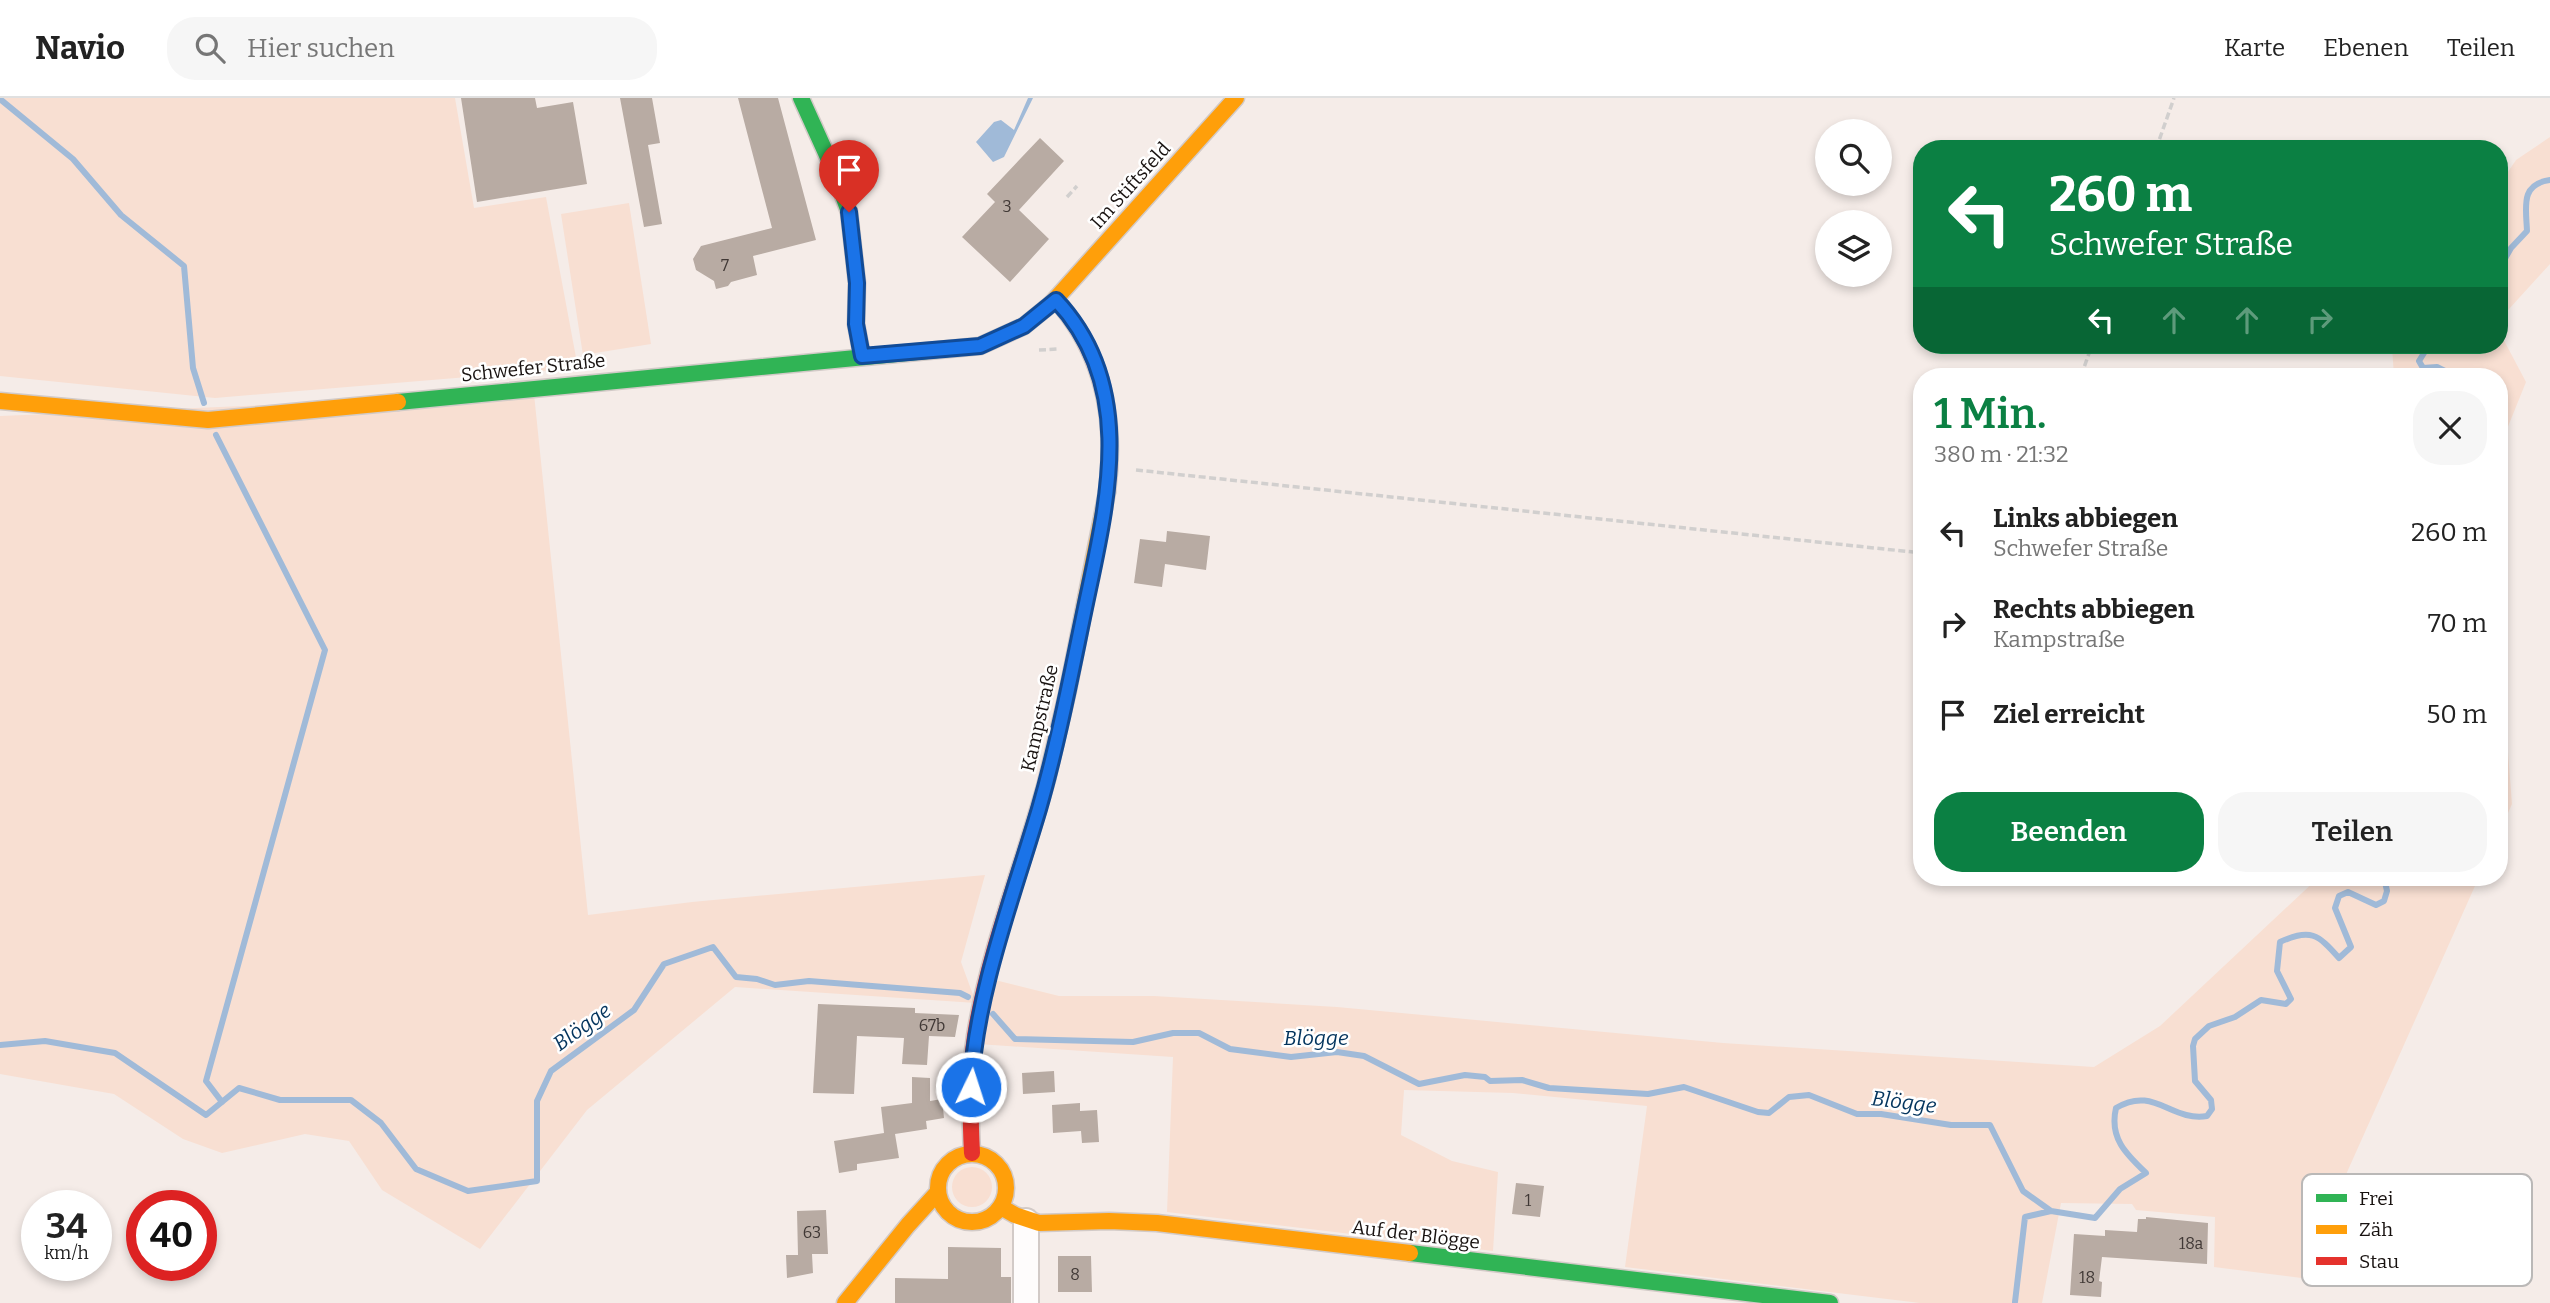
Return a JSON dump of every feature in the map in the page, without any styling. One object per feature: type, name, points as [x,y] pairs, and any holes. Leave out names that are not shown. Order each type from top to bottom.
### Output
[{"type":"street","points":[[801,98],[835,173],[849,212],[857,283],[856,324],[862,356]]},
{"type":"street","name":"Im Stiftsfeld","points":[[1056,300],[1236,98]]},
{"type":"street","name":"Schwefer Straße","points":[[0,401],[208,420],[980,346],[1024,326],[1056,300]]},
{"type":"street","name":"Kampstraße","points":[[972,1153],[971,1087],[978,1020],[1048,775],[1103,520],[1110,467],[1108,415],[1091,349],[1073,317],[1056,300]]},
{"type":"street","points":[[908,1225],[952,1216],[971,1222],[990,1217],[1001,1207],[1007,1192],[1002,1170],[995,1161],[985,1155],[972,1153],[951,1160],[943,1169],[938,1192],[940,1201],[952,1216]]},
{"type":"street","points":[[845,1303],[938,1192]]},
{"type":"street","name":"Auf der Blögge","points":[[1001,1207],[1026,1221],[1058,1225],[1102,1221],[1157,1223],[1830,1303]]},
{"type":"street","points":[[1026,1221],[1026,1303]]},
{"type":"path","points":[[2160,140],[2174,98]]},
{"type":"path","points":[[1067,197],[1077,186]]},
{"type":"path","points":[[1030,351],[1056,347],[1064,352]]},
{"type":"path","points":[[1110,467],[1913,552]]},
{"type":"shaded area","points":[[0,98],[455,98],[474,208],[546,197],[578,368],[215,398],[0,376]]},
{"type":"shaded area","points":[[2550,137],[2550,264],[2508,310],[2508,172],[2516,160]]},
{"type":"shaded area","points":[[629,203],[651,344],[583,355],[561,214]]},
{"type":"shaded area","points":[[2508,348],[2526,382],[2508,427],[2508,368],[2393,368],[2392,354],[2508,354]]},
{"type":"shaded area","points":[[534,394],[588,915],[692,902],[985,875],[961,962],[976,1003],[735,987],[587,1110],[480,1249],[382,1190],[349,1141],[305,1134],[222,1153],[183,1139],[114,1094],[0,1074],[0,416]]},
{"type":"shaded area","points":[[2508,752],[2512,804],[2508,813]]},
{"type":"shaded area","points":[[2309,886],[2475,886],[2346,1174],[2302,1174],[2302,1278],[2214,1267],[2215,1217],[2136,1210],[2132,1204],[2061,1203],[2042,1303],[1920,1303],[1625,1267],[1647,1106],[1513,1093],[1404,1090],[1401,1135],[1452,1161],[1498,1172],[1493,1251],[1167,1212],[1173,1057],[978,1044],[995,980],[1059,996],[1154,996],[1337,1007],[1723,1043],[2094,1067],[2160,1026]]},
{"type":"shaded area","points":[[972,1167],[986,1173],[992,1187],[986,1201],[972,1207],[958,1201],[952,1187],[958,1173]]},
{"type":"water","points":[[1028,98],[1033,98],[1004,157],[993,162],[976,142],[994,122],[1001,120],[1014,130]]},
{"type":"building","points":[[461,98],[535,98],[537,108],[573,102],[587,184],[477,202]]},
{"type":"building","points":[[620,98],[652,98],[660,143],[648,145],[662,224],[644,227]]},
{"type":"building","points":[[738,98],[778,98],[816,240],[753,256],[757,275],[716,289],[714,281],[696,270],[693,259],[701,246],[772,228]]},
{"type":"building","points":[[1040,138],[1064,161],[1019,210],[1049,239],[1010,282],[962,237],[995,202],[987,194]]},
{"type":"building","points":[[1167,531],[1210,536],[1206,570],[1165,564],[1162,587],[1134,583],[1140,539],[1166,542]]},
{"type":"building","points":[[818,1004],[915,1008],[915,1013],[959,1015],[955,1037],[929,1036],[927,1065],[902,1064],[904,1038],[857,1036],[854,1094],[813,1093]]},
{"type":"building","points":[[1054,1071],[1055,1092],[1023,1094],[1022,1073]]},
{"type":"building","points":[[912,1077],[930,1078],[930,1101],[942,1099],[944,1118],[926,1121],[927,1129],[895,1134],[899,1158],[857,1164],[857,1170],[839,1173],[834,1141],[884,1133],[881,1107],[912,1103]]},
{"type":"building","points":[[1080,1103],[1080,1111],[1097,1110],[1099,1142],[1082,1143],[1081,1131],[1053,1133],[1052,1105]]},
{"type":"building","points":[[1516,1183],[1544,1186],[1540,1217],[1512,1214]]},
{"type":"building","points":[[826,1210],[828,1254],[812,1254],[813,1273],[787,1278],[786,1255],[798,1255],[797,1211]]},
{"type":"building","points":[[2146,1217],[2208,1223],[2207,1264],[2102,1257],[2099,1281],[2102,1282],[2101,1297],[2070,1295],[2074,1234],[2105,1236],[2105,1230],[2137,1232],[2138,1219]]},
{"type":"building","points":[[948,1247],[1001,1248],[1001,1277],[1011,1277],[1011,1303],[895,1303],[895,1278],[948,1279]]},
{"type":"building","points":[[1058,1256],[1091,1256],[1092,1292],[1058,1292]]},
{"type":"waterway","points":[[0,99],[73,159],[121,215],[184,266],[193,368],[204,403]]},
{"type":"waterway","name":"Blögge","points":[[2508,253],[2527,231],[2526,205],[2529,192],[2540,182],[2550,180]]},
{"type":"waterway","name":"Blögge","points":[[2423,354],[2419,361],[2423,368]]},
{"type":"waterway","name":"Blögge","points":[[2423,368],[2439,368]]},
{"type":"waterway","points":[[216,435],[325,650],[206,1081],[222,1102]]},
{"type":"waterway","name":"Blögge","points":[[993,1014],[1015,1039],[1133,1042],[1173,1033],[1199,1033],[1230,1049],[1291,1057],[1337,1052],[1364,1056],[1419,1084],[1465,1075],[1485,1077],[1490,1081],[1522,1080],[1549,1088],[1648,1094],[1684,1087],[1758,1112],[1769,1113],[1789,1097],[1809,1095],[1857,1114],[1881,1114],[1951,1125],[1990,1125],[2023,1191],[2051,1211],[2095,1218],[2120,1189],[2146,1173],[2126,1152],[2117,1137],[2114,1119],[2116,1108],[2141,1100],[2183,1114],[2207,1116],[2212,1109],[2211,1100],[2195,1081],[2195,1039],[2209,1026],[2235,1017],[2261,1000],[2286,1004],[2291,999],[2277,971],[2280,942],[2299,935],[2313,936],[2325,943],[2339,958],[2351,947],[2335,908],[2339,896],[2348,892],[2376,905],[2384,901],[2386,886]]},
{"type":"waterway","name":"Blögge","points":[[0,1045],[45,1041],[115,1053],[206,1115],[239,1088],[280,1100],[351,1100],[381,1123],[416,1169],[468,1191],[537,1181],[537,1101],[551,1071],[634,1010],[664,964],[713,947],[736,977],[757,979],[775,985],[809,981],[960,993],[968,997]]},
{"type":"waterway","points":[[2015,1302],[2025,1217],[2051,1211]]},
{"type":"traffic: fast","points":[[801,98],[835,173],[849,212],[857,283],[856,324],[862,356]]},
{"type":"traffic: fast","points":[[398,402],[980,346],[1024,326],[1051,304]]},
{"type":"traffic: fast","points":[[1410,1253],[1830,1303]]},
{"type":"traffic: slow","points":[[1051,304],[1236,98]]},
{"type":"traffic: slow","points":[[0,401],[208,420],[398,402]]},
{"type":"traffic: slow","points":[[1047,779],[1068,690],[1107,492]]},
{"type":"traffic: slow","points":[[979,1154],[1000,1169],[1006,1181],[1006,1188],[1004,1201],[996,1212],[979,1222],[965,1222],[948,1212],[940,1201],[938,1181],[948,1164],[959,1156],[979,1154]]},
{"type":"traffic: slow","points":[[845,1303],[938,1192]]},
{"type":"traffic: slow","points":[[1001,1207],[1039,1223],[1157,1223],[1410,1253]]},
{"type":"traffic: jam","points":[[1056,300],[1085,343],[1103,390],[1110,440],[1107,492]]},
{"type":"traffic: jam","points":[[972,1153],[972,1065],[981,1003],[1047,779]]},
{"type":"route","points":[[849,212],[857,283],[856,324],[862,356],[980,346],[1024,326],[1056,300],[1073,317],[1091,349],[1108,415],[1110,467],[1103,520],[1045,787],[978,1020],[971,1087]]}]
